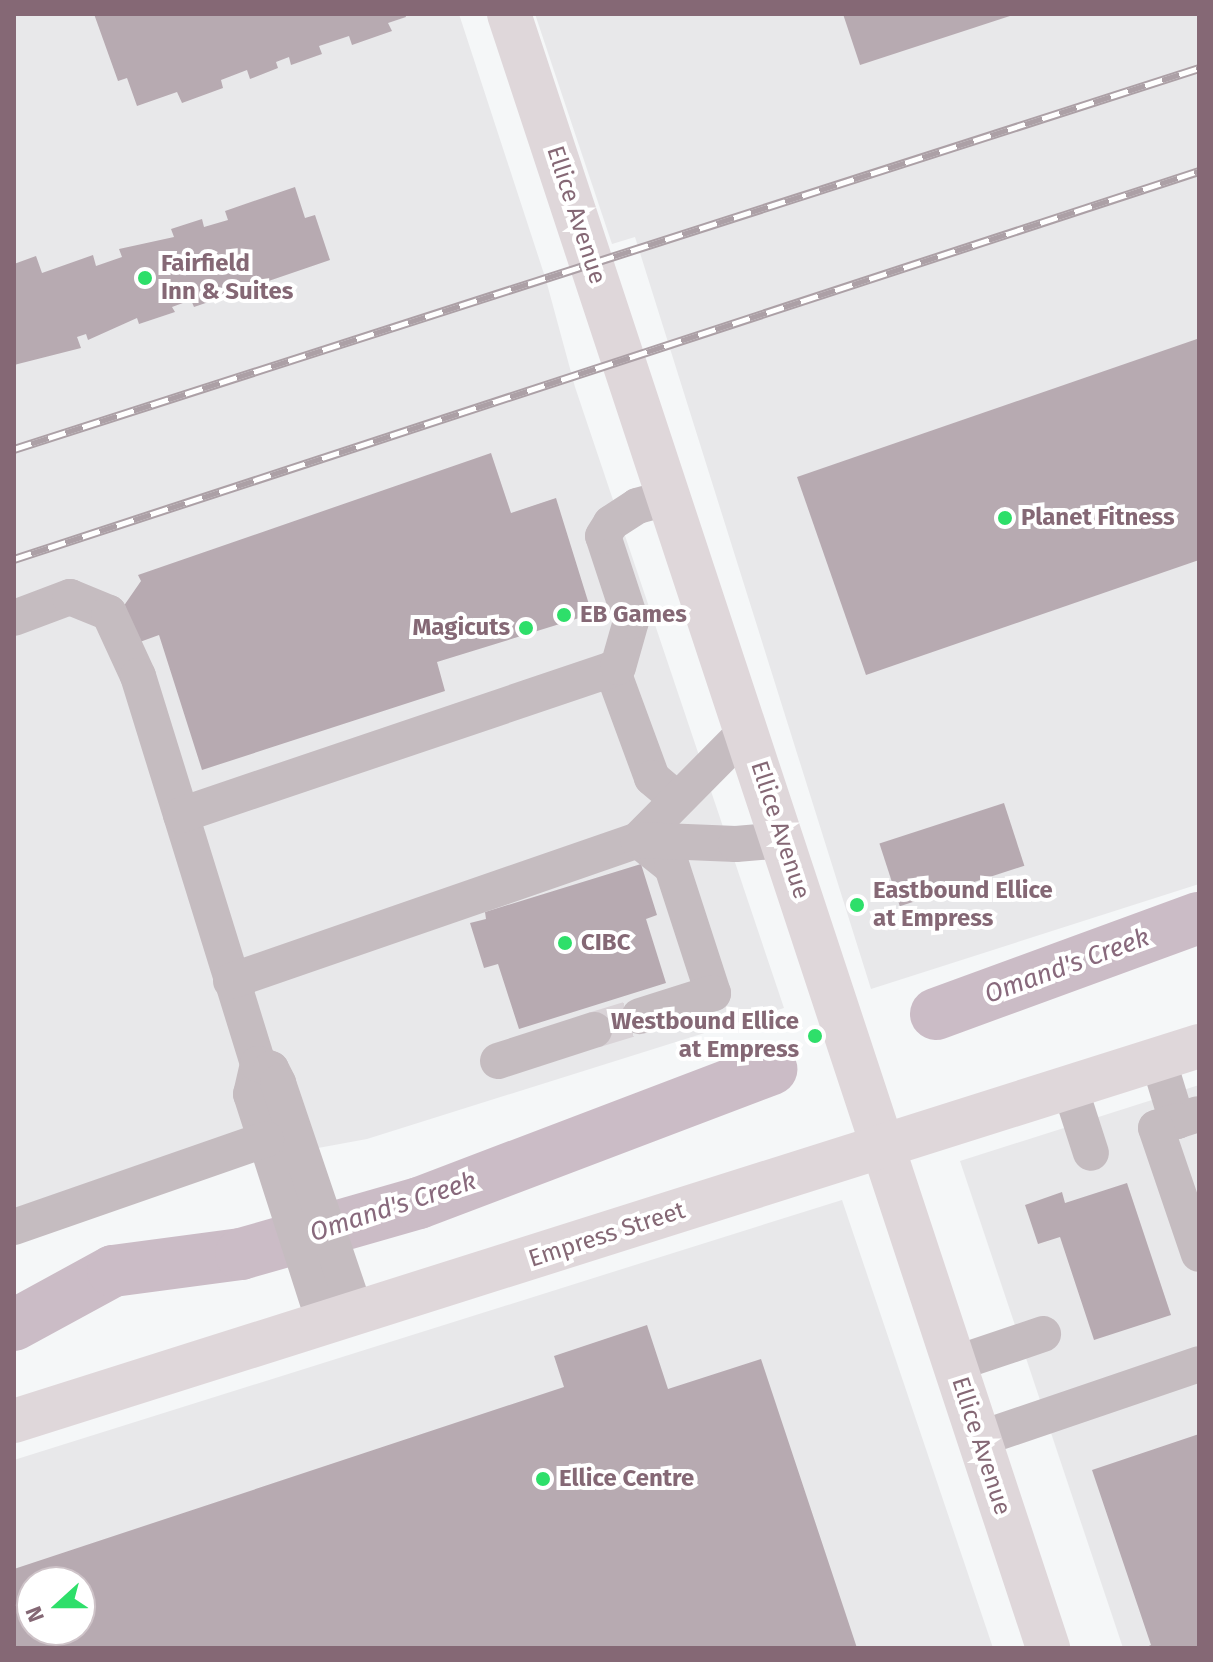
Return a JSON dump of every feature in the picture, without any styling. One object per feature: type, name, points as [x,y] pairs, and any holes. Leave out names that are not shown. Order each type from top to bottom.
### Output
[{"type":"main road","name":"Ellice Avenue","points":[[509,14],[671,497],[1048,1648]]},
{"type":"main road","name":"Empress Street","points":[[14,1421],[1199,1046]]},
{"type":"lane","points":[[181,815],[618,667],[627,647],[631,621],[603,536],[611,523],[637,506],[671,497]]},
{"type":"lane","points":[[14,618],[70,597],[109,613],[138,676],[258,1064],[251,1094],[266,1139],[303,1202]]},
{"type":"lane","points":[[612,669],[652,778],[676,798]]},
{"type":"lane","points":[[638,840],[676,798],[747,730]]},
{"type":"lane","points":[[231,981],[638,840],[736,844],[784,840]]},
{"type":"lane","points":[[638,840],[672,867],[713,993],[640,1016]]},
{"type":"lane","points":[[498,1061],[594,1030]]},
{"type":"lane","points":[[1158,1059],[1188,1117],[1156,1128],[1199,1254]]},
{"type":"lane","points":[[258,1064],[271,1069],[278,1083],[303,1202],[340,1319]]},
{"type":"lane","points":[[1070,1088],[1091,1153]]},
{"type":"lane","points":[[14,1227],[266,1139]]},
{"type":"lane","points":[[954,1364],[1043,1334]]},
{"type":"lane","points":[[979,1439],[1199,1364]]},
{"type":"shaded area","points":[[14,14],[459,14],[546,280],[575,387],[784,1008],[367,1139],[214,1167],[14,1233]]},
{"type":"shaded area","points":[[535,14],[1199,14],[1199,884],[871,989],[635,237],[612,244]]},
{"type":"shaded area","points":[[1199,1085],[1199,1648],[1123,1648],[960,1161]]},
{"type":"shaded area","points":[[842,1200],[993,1648],[14,1648],[14,1460]]},
{"type":"building","points":[[94,14],[405,14],[406,17],[388,23],[392,31],[352,45],[349,36],[319,46],[322,54],[291,65],[289,57],[276,62],[278,68],[250,79],[247,70],[221,80],[223,88],[182,103],[177,92],[137,106],[127,78],[118,81]]},
{"type":"building","points":[[843,14],[1013,14],[1013,15],[860,65]]},
{"type":"building","name":"Fairfield Inn & Suites","points":[[295,187],[305,218],[315,215],[330,260],[245,289],[243,284],[228,289],[229,295],[194,307],[191,300],[172,307],[175,312],[139,324],[137,318],[88,340],[86,334],[77,337],[81,348],[14,365],[14,264],[36,256],[42,273],[93,255],[96,266],[122,257],[119,249],[174,237],[171,229],[202,219],[204,227],[228,220],[225,211]]},
{"type":"building","name":"Planet Fitness","points":[[1197,339],[1199,560],[866,675],[797,477]]},
{"type":"building","points":[[491,453],[511,513],[556,498],[592,614],[437,662],[445,691],[202,770],[159,635],[137,643],[123,607],[141,581],[138,575]]},
{"type":"building","points":[[1004,803],[1024,866],[900,906],[879,843]]},
{"type":"building","name":"CIBC","points":[[641,864],[657,915],[646,919],[666,983],[519,1029],[498,964],[484,968],[470,923],[486,919],[485,912]]},
{"type":"building","points":[[1127,1183],[1171,1315],[1094,1340],[1060,1237],[1038,1244],[1025,1205],[1062,1192],[1065,1203]]},
{"type":"building","name":"Ellice Centre","points":[[647,1325],[668,1389],[761,1359],[857,1648],[14,1648],[14,1569],[16,1646],[96,1646],[96,1566],[23,1566],[564,1387],[554,1356]]},
{"type":"building","points":[[1199,1434],[1199,1648],[1144,1648],[1151,1645],[1092,1470]]},
{"type":"waterway","name":"Omand's Creek","points":[[936,1014],[1199,918]]},
{"type":"waterway","name":"Omand's Creek","points":[[14,1325],[113,1271],[241,1254],[419,1203],[771,1069]]},
{"type":"tunnel","points":[[594,1030],[640,1016]]},
{"type":"railway","points":[[14,449],[1199,68]]},
{"type":"railway","points":[[14,559],[1199,171]]},
{"type":"place","name":"Fairfield Inn & Suites","points":[[145,278]]},
{"type":"place","name":"Planet Fitness","points":[[1005,518]]},
{"type":"place","name":"EB Games","points":[[564,615]]},
{"type":"place","name":"Magicuts","points":[[526,628]]},
{"type":"place","name":"Eastbound Ellice at Empress","points":[[857,905]]},
{"type":"place","name":"CIBC","points":[[565,943]]},
{"type":"place","name":"Westbound Ellice at Empress","points":[[815,1036]]},
{"type":"place","name":"Ellice Centre","points":[[543,1479]]}]
